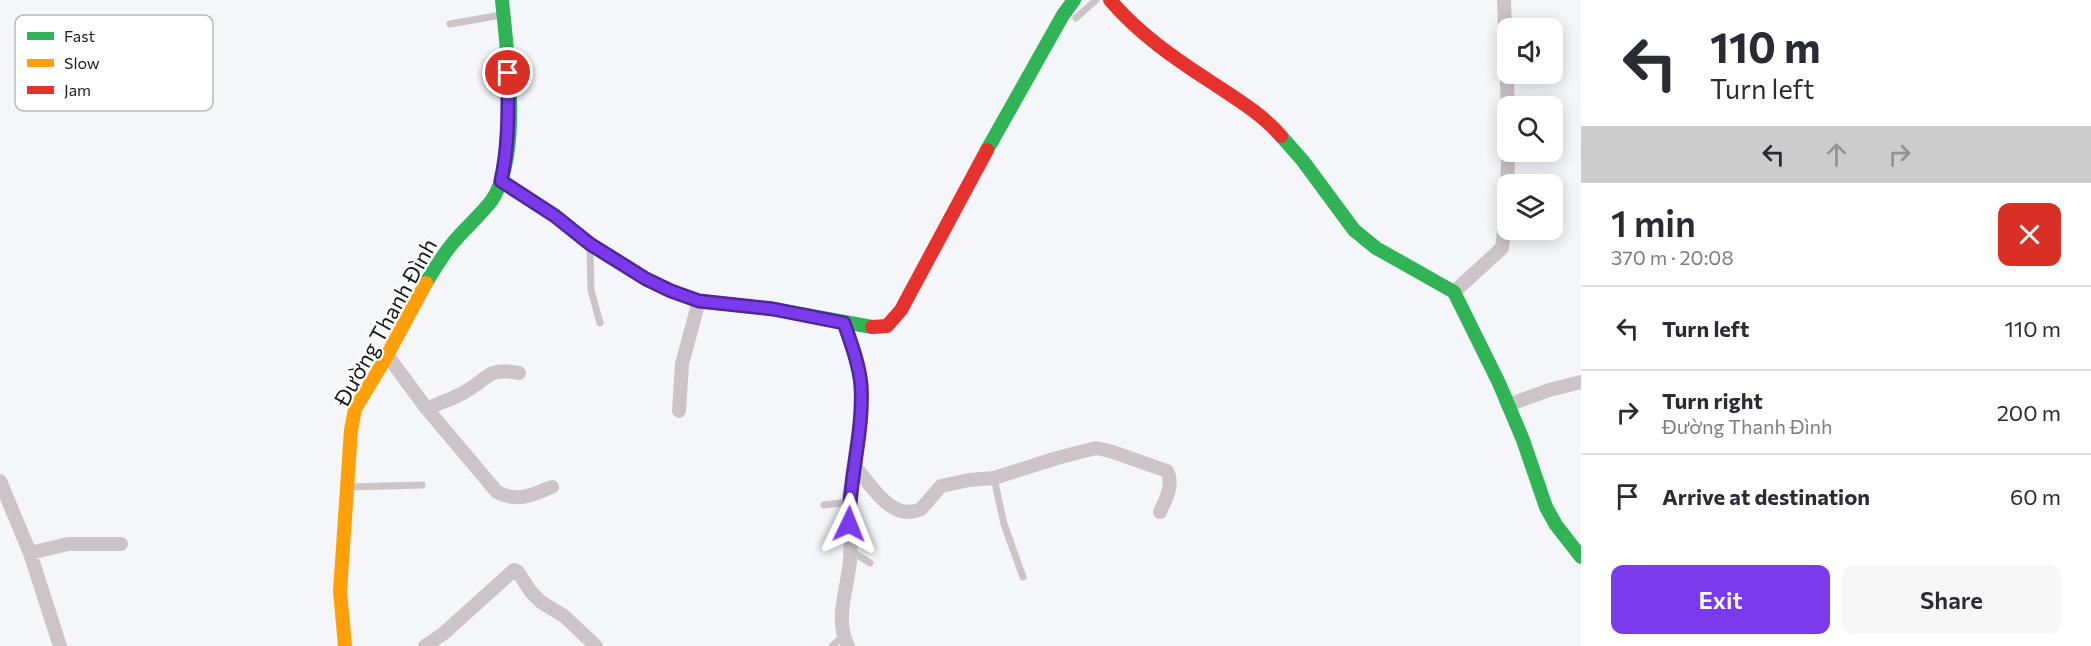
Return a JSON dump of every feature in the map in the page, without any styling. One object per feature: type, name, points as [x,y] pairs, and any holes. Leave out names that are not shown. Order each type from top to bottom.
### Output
[{"type":"street","name":"Đường Thanh Đình","points":[[345,646],[340,591],[351,430],[356,409],[432,273],[446,251],[487,205],[501,181],[507,157],[509,133],[508,53],[502,0]]},
{"type":"street","points":[[501,181],[555,216],[590,244],[646,279],[671,291],[699,301],[773,309],[876,328],[887,326],[895,319],[1063,15],[1074,0]]},
{"type":"street","points":[[1110,0],[1142,33],[1241,102],[1275,129],[1303,161],[1354,230],[1376,248],[1454,292],[1523,440],[1546,507],[1556,525],[1581,556]]},
{"type":"street","points":[[1504,0],[1507,96]]},
{"type":"street","points":[[1454,292],[1502,248],[1508,208],[1508,162]]},
{"type":"street","points":[[679,411],[682,364],[699,301]]},
{"type":"street","points":[[841,643],[842,612],[851,551],[849,502],[859,428],[861,387],[859,369],[844,323]]},
{"type":"street","points":[[387,355],[428,409],[497,492],[509,498],[523,498],[552,487]]},
{"type":"street","points":[[428,409],[465,392],[494,372],[502,370],[519,373]]},
{"type":"street","points":[[1508,405],[1549,390],[1581,382]]},
{"type":"street","points":[[854,465],[886,504],[902,512],[917,511],[941,486],[994,478],[1096,448],[1167,471],[1170,478],[1168,495],[1160,512]]},
{"type":"street","points":[[0,481],[30,554],[56,645]]},
{"type":"street","points":[[30,554],[68,544],[122,544]]},
{"type":"street","points":[[425,646],[443,634],[514,570],[541,602],[564,616],[596,646]]},
{"type":"lane","points":[[1076,18],[1096,0]]},
{"type":"lane","points":[[450,24],[503,15]]},
{"type":"lane","points":[[590,244],[591,290],[600,323]]},
{"type":"lane","points":[[994,478],[1004,524],[1023,577]]},
{"type":"lane","points":[[347,487],[422,485]]},
{"type":"lane","points":[[824,505],[849,502]]},
{"type":"lane","points":[[851,551],[870,563]]},
{"type":"traffic: fast","points":[[426,283],[448,249],[492,200],[501,180],[507,157],[510,130],[509,74],[502,0]]},
{"type":"traffic: fast","points":[[987,150],[1063,15],[1074,0]]},
{"type":"traffic: fast","points":[[1281,136],[1303,161],[1354,230],[1376,248],[1454,292],[1499,383],[1523,440],[1546,507],[1556,525],[1581,557]]},
{"type":"traffic: fast","points":[[501,181],[555,216],[590,244],[646,279],[671,291],[699,301],[773,309],[872,327]]},
{"type":"traffic: slow","points":[[345,646],[340,591],[351,430],[355,409],[426,283]]},
{"type":"traffic: jam","points":[[1110,0],[1158,45],[1248,107],[1281,136]]},
{"type":"traffic: jam","points":[[872,327],[887,326],[901,310],[987,150]]},
{"type":"route","points":[[508,73],[509,133],[507,157],[501,181],[555,216],[590,244],[646,279],[671,291],[699,301],[773,309],[844,323],[859,369],[861,387],[859,428],[849,502],[849,524]]}]
